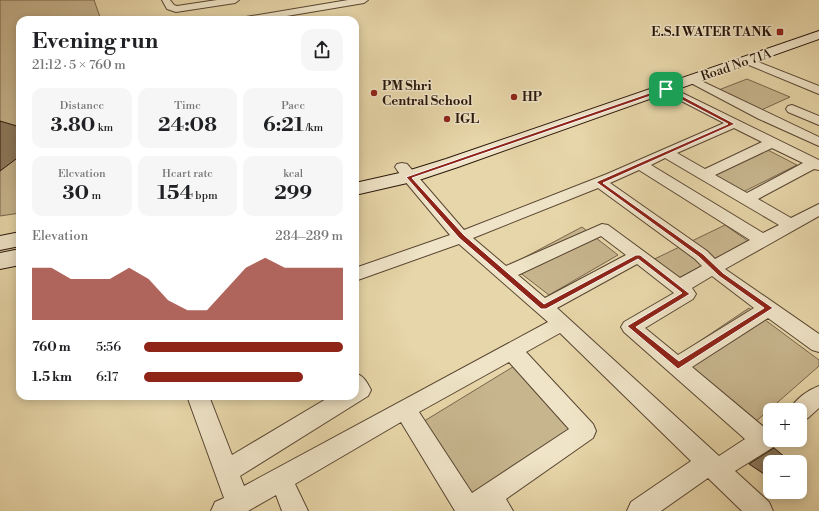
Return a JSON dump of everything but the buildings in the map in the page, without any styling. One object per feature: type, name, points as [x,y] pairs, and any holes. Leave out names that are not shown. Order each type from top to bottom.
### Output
[{"type":"street","points":[[166,0],[170,7],[176,10],[200,3],[232,0],[247,16]]},
{"type":"street","points":[[268,16],[364,0]]},
{"type":"street","name":"Road No 71A","points":[[359,188],[693,80],[818,34]]},
{"type":"street","name":"Road No 71A","points":[[359,176],[406,172],[453,152],[620,92],[818,34]]},
{"type":"street","points":[[748,61],[819,90]]},
{"type":"street","points":[[693,80],[763,116],[819,142]]},
{"type":"street","points":[[666,89],[732,124],[816,164]]},
{"type":"street","points":[[792,109],[819,121]]},
{"type":"street","points":[[359,274],[461,237],[599,182],[641,165],[732,124]]},
{"type":"street","points":[[704,174],[771,143]]},
{"type":"street","points":[[666,153],[791,225]]},
{"type":"street","points":[[747,200],[816,164]]},
{"type":"street","points":[[641,165],[763,241]]},
{"type":"street","points":[[406,172],[461,237],[562,323],[760,511]]},
{"type":"street","points":[[599,182],[701,255],[721,275],[819,344]]},
{"type":"street","points":[[679,287],[819,209]]},
{"type":"street","points":[[505,274],[602,229],[687,294],[631,326],[763,435]]},
{"type":"street","points":[[0,243],[16,240]]},
{"type":"street","points":[[543,307],[638,256]]},
{"type":"street","points":[[0,261],[16,258]]},
{"type":"street","points":[[678,366],[769,308]]},
{"type":"street","points":[[199,400],[226,471],[231,507],[562,323]]},
{"type":"street","points":[[405,409],[469,510],[495,504],[585,431],[512,351]]},
{"type":"street","points":[[807,405],[819,395]]},
{"type":"street","points":[[226,471],[343,400]]},
{"type":"street","points":[[640,511],[713,466],[763,440]]},
{"type":"street","points":[[281,480],[295,511]]},
{"type":"shaded area","points":[[0,0],[94,0],[100,16],[16,16],[16,214],[0,216]]},
{"type":"shaded area","points":[[747,79],[790,97],[759,111],[716,91]]},
{"type":"shaded area","points":[[760,146],[797,165],[741,193],[704,171]]},
{"type":"shaded area","points":[[725,225],[748,241],[667,285],[640,266]]},
{"type":"shaded area","points":[[582,227],[618,255],[549,295],[510,265]]},
{"type":"shaded area","points":[[749,308],[819,360],[819,366],[777,403],[763,403],[763,415],[745,431],[667,363]]},
{"type":"shaded area","points":[[516,365],[574,429],[470,496],[421,423]]},
{"type":"place","name":"E.S.I WATER TANK","points":[[780,32]]},
{"type":"place","name":"PM Shri Central School","points":[[374,93]]},
{"type":"place","name":"HP","points":[[514,97]]},
{"type":"place","name":"IGL","points":[[447,119]]},
{"type":"route","points":[[666,89],[732,124],[599,182],[701,255],[721,275],[769,308],[678,366],[631,326],[687,294],[638,256],[543,307],[461,237],[409,177],[666,89]]}]
